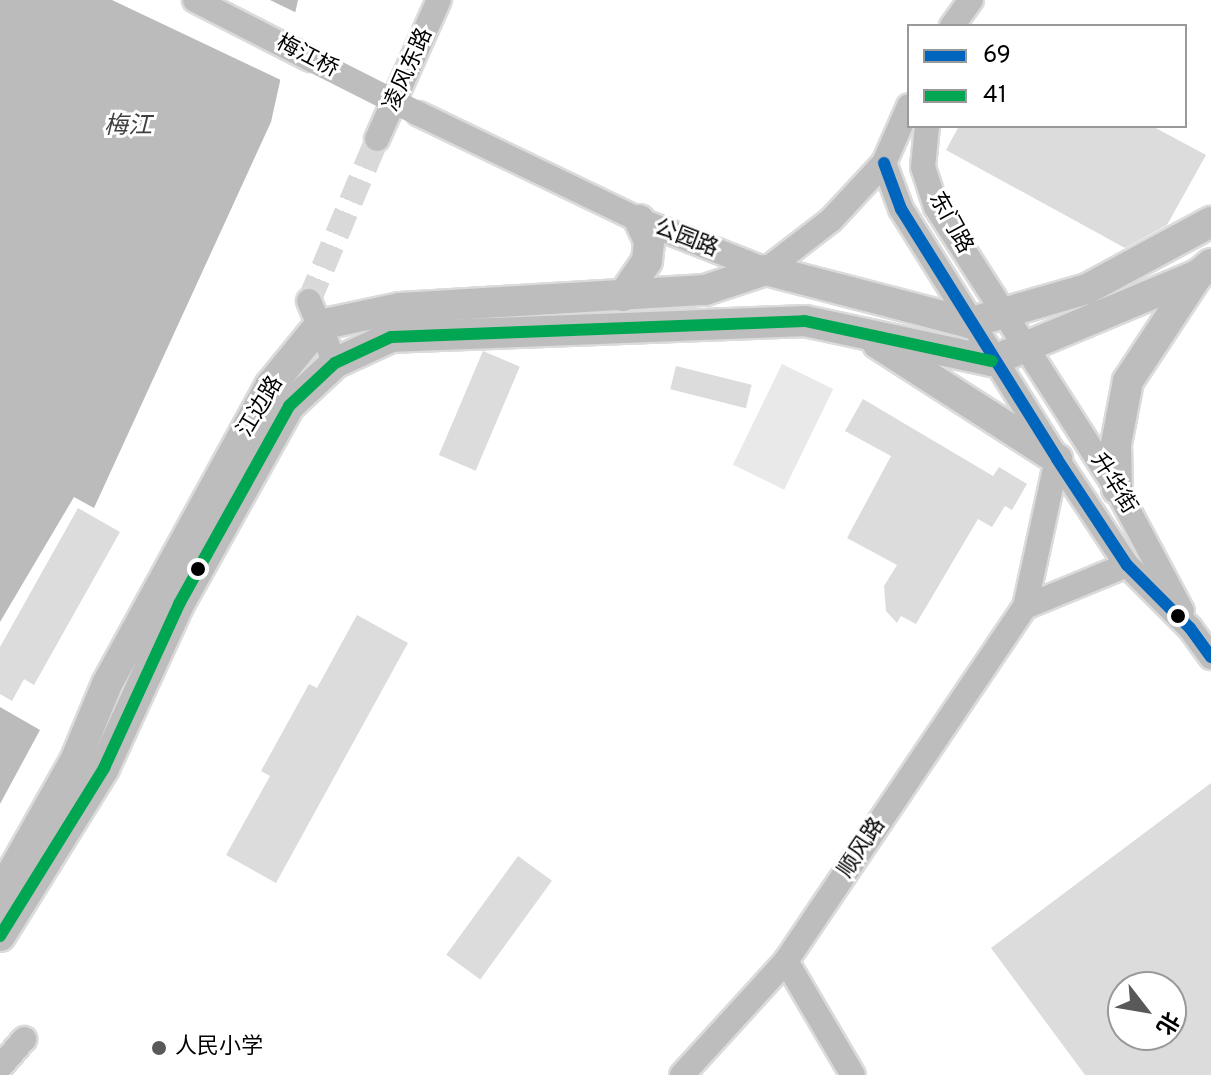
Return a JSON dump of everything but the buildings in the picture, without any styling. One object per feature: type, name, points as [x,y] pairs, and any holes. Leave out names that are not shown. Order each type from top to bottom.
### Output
[{"type":"main road","points":[[623,296],[647,261],[649,241],[639,220]]},
{"type":"main road","points":[[969,323],[1087,289],[1211,222]]},
{"type":"main road","points":[[992,361],[1204,269]]},
{"type":"main road","points":[[1117,489],[1116,444],[1128,381],[1204,269]]},
{"type":"main road","points":[[315,313],[705,290],[766,270]]},
{"type":"main road","name":"公园路","points":[[766,270],[969,323]]},
{"type":"main road","name":"江边路","points":[[0,894],[75,761],[107,684],[270,386],[315,313]]},
{"type":"main road","name":"江边路","points":[[0,936],[104,768],[179,604],[289,406],[335,363],[391,337],[805,321],[992,361]]},
{"type":"main road","points":[[863,334],[1057,459]]},
{"type":"street","name":"梅江桥","points":[[195,0],[419,114]]},
{"type":"street","name":"凌风东路","points":[[377,139],[420,53],[439,0]]},
{"type":"street","points":[[766,270],[831,220],[884,163],[907,111]]},
{"type":"street","name":"公园路","points":[[419,114],[639,220],[766,270]]},
{"type":"street","name":"东门路","points":[[927,128],[923,167],[936,207],[1026,347]]},
{"type":"street","name":"东门路","points":[[884,163],[901,209],[992,361]]},
{"type":"street","points":[[315,313],[335,363]]},
{"type":"street","name":"升华街","points":[[1026,347],[1152,546],[1190,628]]},
{"type":"street","name":"升华街","points":[[992,361],[1127,565],[1190,628],[1211,657]]},
{"type":"street","name":"顺风路","points":[[682,1075],[786,961],[1025,607],[1057,459]]},
{"type":"street","points":[[1025,607],[1127,565]]},
{"type":"street","points":[[786,961],[853,1075]]},
{"type":"street","points":[[0,1067],[24,1039]]},
{"type":"shaded area","points":[[782,364],[833,389],[784,490],[733,465]]},
{"type":"water","name":"梅江","points":[[0,0],[298,0],[271,122],[94,508],[74,497],[0,622]]},
{"type":"water","points":[[0,707],[40,730],[0,804]]},
{"type":"pier","points":[[112,0],[270,0],[301,15],[285,82]]},
{"type":"tunnel","points":[[309,301],[377,139]]},
{"type":"transit line","name":"69","points":[[884,163],[901,209],[1127,565],[1190,628],[1211,657]]},
{"type":"transit line","name":"41","points":[[0,936],[104,768],[179,604],[289,406],[335,363],[391,337],[805,321],[992,361]]},
{"type":"place","name":"人民小学","points":[[159,1048]]}]
